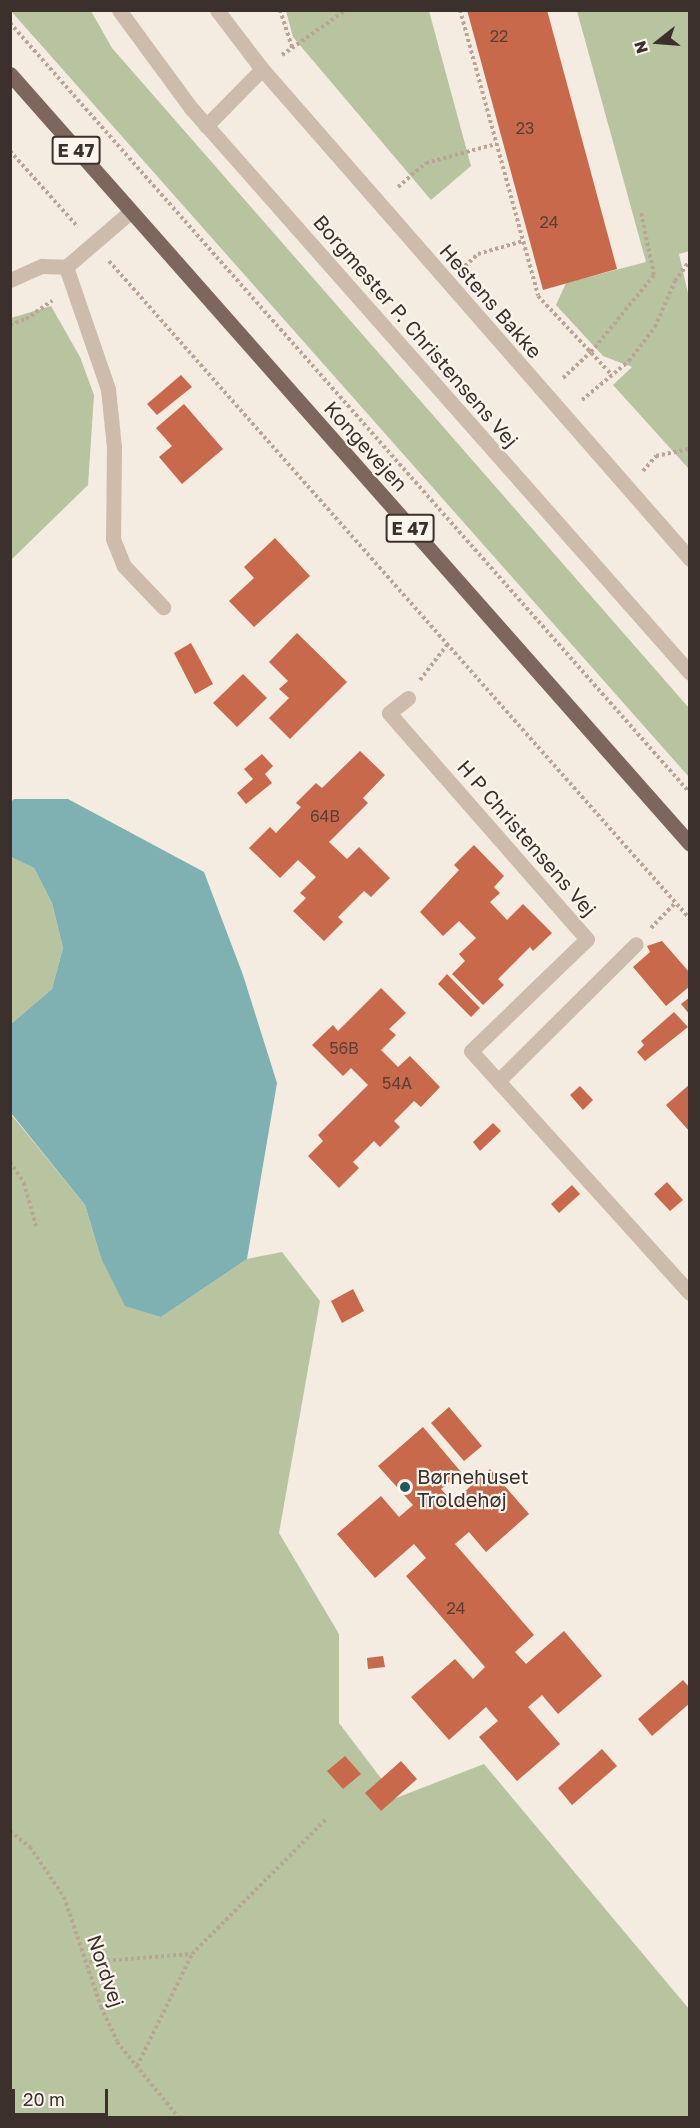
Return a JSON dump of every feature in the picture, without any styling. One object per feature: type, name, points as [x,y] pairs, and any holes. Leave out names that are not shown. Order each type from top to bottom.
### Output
[{"type":"main road","name":"Kongevejen","points":[[10,74],[16,85],[690,844]]},
{"type":"street","name":"Borgmester P. Christensens Vej","points":[[119,10],[206,126],[690,673]]},
{"type":"street","name":"Hestens Bakke","points":[[217,10],[262,69],[690,559]]},
{"type":"street","points":[[206,126],[262,69]]},
{"type":"street","points":[[10,280],[42,266],[66,267],[130,212]]},
{"type":"street","points":[[66,267],[108,389],[114,447],[113,539],[124,566],[163,607]]},
{"type":"street","name":"H P Christensens Vej","points":[[408,698],[389,714],[587,939],[471,1051],[690,1293]]},
{"type":"street","points":[[498,1081],[636,944]]},
{"type":"path","points":[[280,10],[292,48]]},
{"type":"path","points":[[262,69],[345,10]]},
{"type":"path","points":[[460,10],[538,296],[612,375]]},
{"type":"path","points":[[10,23],[690,793]]},
{"type":"path","points":[[381,205],[426,163],[496,144]]},
{"type":"path","points":[[10,151],[690,919]]},
{"type":"path","points":[[546,395],[591,352],[654,275],[641,212]]},
{"type":"path","points":[[447,282],[478,254],[523,241]]},
{"type":"path","points":[[563,416],[629,361],[655,327],[675,281],[690,260]]},
{"type":"path","points":[[10,324],[26,319],[72,287]]},
{"type":"path","points":[[627,488],[656,456],[690,449]]},
{"type":"path","points":[[408,698],[447,645]]},
{"type":"path","points":[[636,944],[676,903]]},
{"type":"path","points":[[10,1162],[24,1184],[36,1226]]},
{"type":"path","points":[[137,2067],[192,1954],[327,1818]]},
{"type":"path","name":"Nordvej","points":[[10,1831],[30,1847],[64,1897],[89,1962],[105,2016],[117,2042],[179,2118]]},
{"type":"path","points":[[89,1962],[192,1954]]},
{"type":"green space","points":[[11,11],[91,11],[112,48],[689,708],[689,777]]},
{"type":"green space","points":[[286,11],[429,11],[471,166],[431,200],[293,37]]},
{"type":"green space","points":[[577,11],[689,11],[690,251],[679,254],[690,302],[689,469],[613,385],[632,367],[603,356],[556,305],[566,283],[646,262]]},
{"type":"green space","points":[[51,306],[80,357],[94,395],[88,485],[11,560],[11,318]]},
{"type":"green space","points":[[11,857],[34,868],[52,903],[63,948],[52,989],[11,1024]]},
{"type":"green space","points":[[10,1113],[85,1205],[101,1258],[161,1317],[247,1259],[282,1252],[320,1301],[279,1533],[339,1634],[339,1723],[396,1798],[484,1764],[689,2009],[689,2117],[11,2117]]},
{"type":"water","points":[[14,799],[68,799],[204,872],[243,975],[277,1083],[247,1259],[161,1317],[125,1306],[101,1258],[85,1205],[11,1113],[11,1024],[52,989],[63,948],[52,903],[34,868],[11,857],[11,802]]},
{"type":"building","points":[[467,10],[547,10],[617,269],[543,290]]},
{"type":"building","points":[[181,375],[192,387],[157,415],[147,404]]},
{"type":"building","points":[[184,404],[223,449],[182,484],[159,457],[172,446],[156,428]]},
{"type":"building","points":[[275,538],[310,576],[254,627],[229,601],[254,578],[244,567]]},
{"type":"building","points":[[297,633],[347,682],[290,739],[269,718],[289,698],[279,689],[288,681],[269,662]]},
{"type":"building","points":[[191,643],[213,684],[195,694],[174,653]]},
{"type":"building","points":[[243,674],[267,698],[237,727],[213,703]]},
{"type":"building","points":[[360,751],[385,775],[363,798],[368,803],[329,842],[347,859],[359,847],[390,878],[371,897],[364,891],[338,917],[343,922],[324,941],[293,911],[306,898],[300,893],[316,877],[298,860],[280,878],[249,848],[270,827],[276,833],[301,807],[296,803],[316,783],[322,788]]},
{"type":"building","points":[[262,754],[273,766],[265,774],[272,783],[246,804],[237,793],[253,779],[244,769]]},
{"type":"building","points":[[474,845],[504,876],[494,887],[500,893],[490,902],[507,920],[523,904],[552,933],[533,951],[530,947],[498,979],[504,985],[483,1005],[452,974],[465,961],[459,954],[476,938],[459,921],[443,936],[420,912],[459,870],[454,865]]},
{"type":"building","points":[[662,941],[690,973],[690,986],[666,1006],[633,967],[650,952],[647,946]]},
{"type":"building","points":[[447,974],[480,1008],[471,1017],[438,984]]},
{"type":"building","points":[[381,988],[406,1013],[389,1029],[396,1035],[381,1050],[398,1067],[410,1056],[440,1087],[421,1107],[414,1101],[394,1121],[400,1127],[380,1147],[374,1141],[353,1162],[359,1168],[339,1188],[308,1156],[323,1141],[318,1135],[368,1085],[351,1068],[343,1076],[312,1045],[333,1025],[338,1031]]},
{"type":"building","points":[[690,997],[690,1015],[681,1004]]},
{"type":"building","points":[[674,1012],[688,1027],[645,1061],[637,1052],[644,1045],[641,1041]]},
{"type":"building","points":[[690,1084],[690,1132],[666,1105]]},
{"type":"building","points":[[580,1086],[593,1100],[583,1110],[570,1095]]},
{"type":"building","points":[[493,1123],[501,1131],[480,1151],[473,1142]]},
{"type":"building","points":[[667,1182],[683,1200],[670,1211],[654,1194]]},
{"type":"building","points":[[572,1185],[580,1194],[559,1213],[551,1204]]},
{"type":"building","points":[[353,1289],[364,1311],[342,1323],[331,1301]]},
{"type":"building","points":[[449,1407],[482,1446],[464,1461],[431,1423]]},
{"type":"building","points":[[423,1427],[461,1472],[441,1489],[453,1502],[490,1469],[529,1514],[486,1552],[469,1532],[455,1544],[534,1635],[515,1652],[526,1664],[564,1631],[602,1676],[558,1714],[542,1695],[528,1707],[560,1744],[517,1781],[479,1737],[498,1721],[486,1707],[449,1740],[411,1697],[455,1659],[473,1679],[485,1667],[406,1576],[426,1558],[414,1544],[375,1578],[337,1534],[381,1496],[399,1517],[413,1505],[378,1466]]},
{"type":"building","points":[[383,1656],[385,1667],[368,1669],[367,1658]]},
{"type":"building","points":[[683,1680],[690,1688],[690,1703],[652,1736],[638,1719]]},
{"type":"building","points":[[602,1749],[617,1766],[572,1805],[558,1788]]},
{"type":"building","points":[[345,1756],[361,1774],[343,1789],[327,1771]]},
{"type":"building","points":[[401,1761],[417,1779],[381,1811],[365,1793]]},
{"type":"place","name":"Børnehuset Troldehøj","points":[[405,1487]]}]
